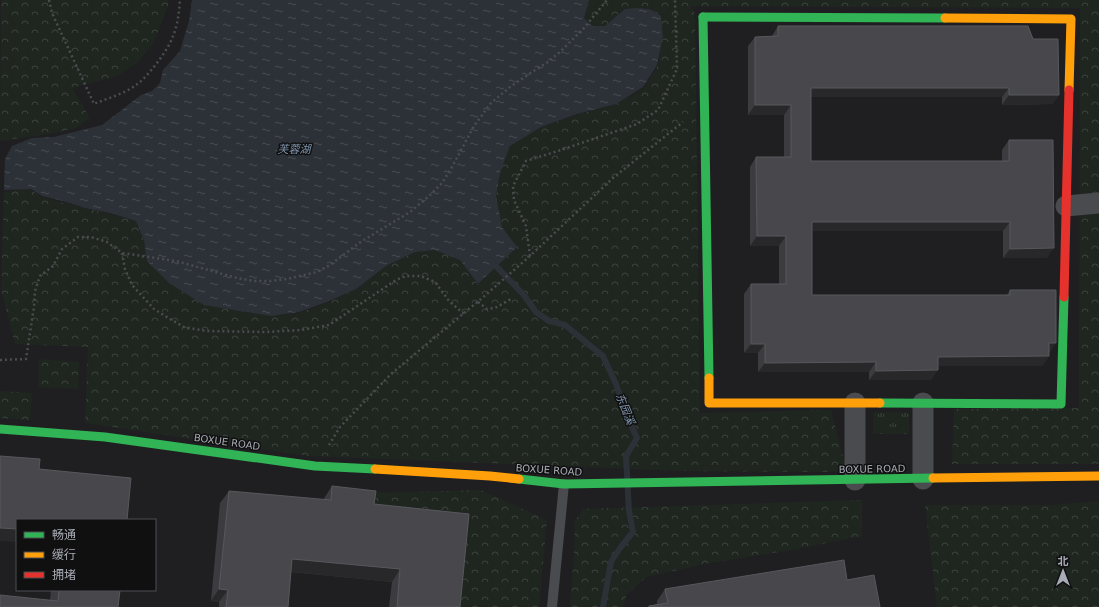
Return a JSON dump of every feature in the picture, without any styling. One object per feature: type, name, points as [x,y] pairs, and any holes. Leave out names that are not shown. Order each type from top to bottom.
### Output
[{"type":"street","points":[[703,17],[1071,19],[1066,206],[1061,404],[709,403],[703,17]]},
{"type":"street","points":[[1066,206],[1099,203]]},
{"type":"street","points":[[855,403],[855,480]]},
{"type":"street","points":[[923,403],[923,479]]},
{"type":"street","name":"BOXUE ROAD","points":[[0,429],[105,436],[315,466],[490,476],[564,484],[1099,476]]},
{"type":"lane","points":[[552,607],[564,484]]},
{"type":"path","points":[[49,0],[52,13],[94,104],[138,85],[147,76],[173,38],[178,18],[180,0]]},
{"type":"path","points":[[0,360],[26,359],[34,307],[34,291],[40,276],[53,266],[62,249],[78,237],[91,237],[107,242],[122,253],[176,262],[237,278],[254,280],[287,280],[317,272],[330,265],[359,243],[410,212],[429,196],[442,183],[474,126],[491,103],[510,87],[548,62],[561,51],[584,28],[607,0]]},
{"type":"path","points":[[530,256],[526,226],[514,200],[513,186],[526,161],[558,152],[638,124],[658,110],[677,69],[675,0]]},
{"type":"path","points":[[315,466],[340,427],[391,374],[478,302],[530,256],[613,178],[704,105]]},
{"type":"path","points":[[122,253],[125,269],[132,285],[154,309],[184,326],[206,332],[266,332],[301,330],[329,326],[396,280],[406,276],[421,276],[435,282],[449,301],[464,314]]},
{"type":"path","points":[[478,302],[488,309],[495,308],[511,299]]},
{"type":"shaded area","points":[[0,0],[1099,0],[1099,607],[0,607]]},
{"type":"green space","points":[[1,0],[168,0],[168,6],[153,44],[138,62],[117,76],[72,88],[90,118],[76,128],[55,133],[0,141]]},
{"type":"green space","points":[[589,0],[1099,0],[1099,464],[952,464],[954,409],[1079,408],[1080,8],[691,6],[695,14],[700,413],[831,410],[847,472],[682,471],[308,456],[85,423],[88,347],[15,344],[1,289],[4,192],[30,189],[41,197],[136,221],[144,240],[147,261],[169,283],[204,305],[271,316],[299,313],[327,303],[356,289],[386,266],[415,252],[435,250],[460,260],[478,285],[517,247],[502,227],[496,196],[500,173],[510,146],[541,127],[616,104],[644,88],[658,65],[663,37],[661,16],[650,8],[624,9],[605,26],[592,26],[584,18]]},
{"type":"green space","points":[[39,359],[79,362],[78,389],[38,387]]},
{"type":"green space","points":[[0,391],[32,393],[30,420],[0,418]]},
{"type":"green space","points":[[873,412],[909,412],[909,434],[873,434]]},
{"type":"green space","points":[[481,490],[547,520],[539,607],[457,607],[369,513],[370,493]]},
{"type":"green space","points":[[862,500],[862,536],[791,550],[710,563],[646,577],[627,594],[623,607],[570,607],[575,521],[583,509]]},
{"type":"green space","points":[[1099,501],[1099,607],[937,607],[925,505],[1052,505]]},
{"type":"water","name":"芙蓉湖","points":[[192,0],[589,0],[584,18],[592,26],[605,26],[625,9],[650,9],[661,16],[663,37],[657,65],[643,87],[616,104],[577,114],[541,127],[510,146],[500,173],[496,196],[502,227],[517,247],[478,284],[460,260],[435,250],[415,252],[386,266],[356,289],[327,302],[299,312],[271,316],[204,305],[169,283],[147,261],[144,240],[136,221],[42,196],[31,189],[4,190],[5,159],[12,146],[32,138],[54,137],[102,125],[141,95],[152,91],[160,83],[163,70],[180,51],[189,21]]},
{"type":"building","points":[[778,26],[1028,26],[1033,39],[1058,39],[1059,95],[1009,95],[1009,88],[811,88],[811,161],[1009,161],[1009,140],[1053,140],[1054,248],[1010,249],[1010,222],[812,222],[812,295],[1010,295],[1010,290],[1056,290],[1056,343],[1049,343],[1049,356],[938,357],[938,370],[876,371],[876,362],[765,363],[765,344],[751,344],[751,284],[786,284],[786,236],[757,236],[756,157],[791,157],[791,105],[755,105],[755,37],[778,36]]},
{"type":"building","points":[[0,456],[40,459],[39,469],[131,478],[127,519],[16,519],[16,529],[0,528]]},
{"type":"building","points":[[332,486],[376,491],[374,504],[469,514],[460,607],[397,607],[400,569],[292,559],[288,607],[226,607],[228,590],[219,589],[229,491],[331,500]]},
{"type":"building","points":[[844,560],[847,580],[874,575],[880,607],[649,607],[668,603],[665,589]]},
{"type":"building","points":[[59,591],[120,591],[118,607],[0,607],[0,595],[58,601]]},
{"type":"waterway","name":"东园溪","points":[[491,261],[523,294],[536,312],[549,321],[565,325],[603,356],[616,384],[627,416],[637,438],[626,456],[629,511],[633,532],[611,562],[603,607]]},
{"type":"traffic: fast","points":[[703,17],[945,18]]},
{"type":"traffic: fast","points":[[703,17],[709,378]]},
{"type":"traffic: fast","points":[[880,403],[1061,404],[1064,297]]},
{"type":"traffic: fast","points":[[0,429],[105,437],[315,466],[375,469]]},
{"type":"traffic: fast","points":[[519,479],[564,484],[933,478]]},
{"type":"traffic: slow","points":[[945,18],[1071,19],[1069,90]]},
{"type":"traffic: slow","points":[[709,378],[709,403],[880,403]]},
{"type":"traffic: slow","points":[[375,469],[519,479]]},
{"type":"traffic: slow","points":[[933,478],[1099,476]]},
{"type":"traffic: jam","points":[[1064,297],[1069,90]]}]
